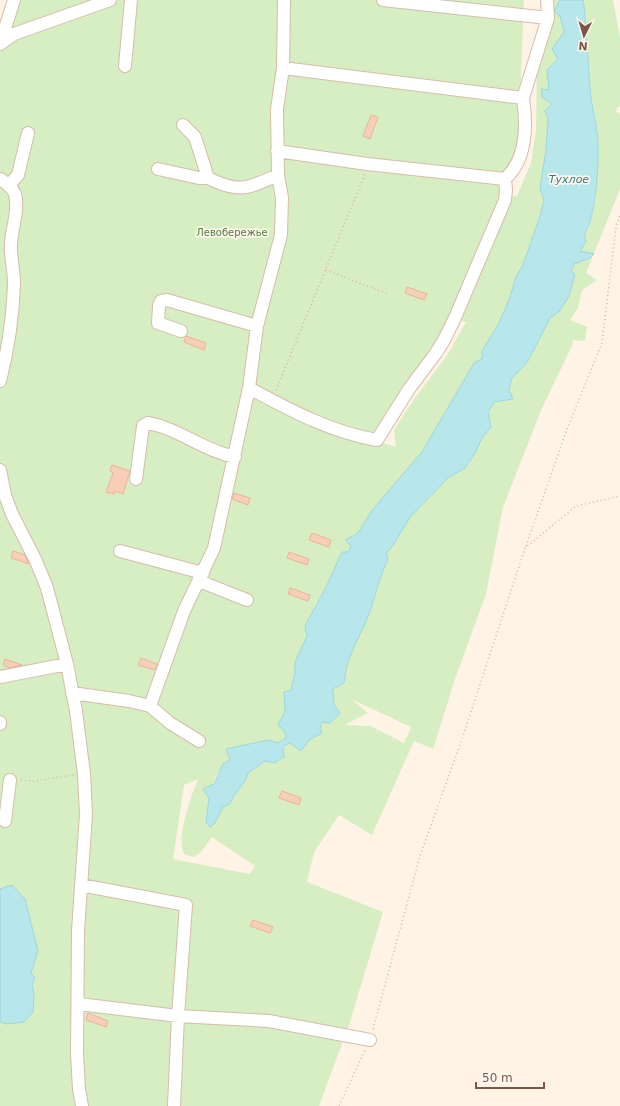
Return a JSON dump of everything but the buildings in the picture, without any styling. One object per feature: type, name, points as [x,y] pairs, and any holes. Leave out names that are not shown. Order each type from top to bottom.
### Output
[{"type":"street","points":[[0,44],[14,0]]},
{"type":"street","points":[[0,44],[14,34],[110,0]]},
{"type":"street","points":[[125,66],[131,0]]},
{"type":"street","points":[[150,706],[184,611],[214,548],[249,388],[257,326],[281,235],[282,198],[278,175],[277,109],[283,68],[284,0]]},
{"type":"street","points":[[383,0],[548,18]]},
{"type":"street","points":[[249,388],[298,415],[320,424],[350,434],[377,440],[409,389],[436,353],[454,320],[505,200],[505,179],[514,169],[522,148],[526,117],[523,98],[548,18],[547,0]]},
{"type":"street","points":[[283,68],[523,98]]},
{"type":"street","points":[[183,125],[195,137],[208,178]]},
{"type":"street","points":[[0,381],[6,356],[14,283],[11,244],[16,209],[14,193],[4,182],[18,175],[28,133]]},
{"type":"street","points":[[277,151],[367,164],[505,179]]},
{"type":"street","points":[[158,169],[199,178],[208,178],[235,188],[246,188],[278,175]]},
{"type":"street","points":[[182,331],[158,323],[159,306],[162,301],[167,300],[257,326]]},
{"type":"street","points":[[136,479],[143,426],[148,423],[177,432],[217,454],[235,457]]},
{"type":"street","points":[[0,470],[5,495],[12,514],[36,561],[47,588],[72,693],[84,774],[86,814],[78,931],[79,1004],[77,1054],[79,1089],[82,1106]]},
{"type":"street","points":[[120,551],[201,577],[247,600]]},
{"type":"street","points":[[0,677],[66,664]]},
{"type":"street","points":[[72,693],[129,700],[150,706],[170,723],[199,741]]},
{"type":"street","points":[[5,821],[10,780]]},
{"type":"street","points":[[81,885],[186,905],[178,1016],[174,1106]]},
{"type":"street","points":[[79,1004],[178,1016],[269,1021],[370,1040]]},
{"type":"path","points":[[269,399],[278,387],[363,181],[367,164]]},
{"type":"path","points":[[339,1106],[370,1040],[420,856],[463,736],[525,548],[567,429],[602,343],[616,227],[620,215]]},
{"type":"path","points":[[326,270],[388,294]]},
{"type":"path","points":[[525,548],[576,506],[620,496]]},
{"type":"path","points":[[10,780],[33,781],[84,774]]},
{"type":"green space","name":"Левобережье","points":[[17,0],[524,0],[518,144],[500,196],[517,196],[531,163],[536,131],[537,56],[542,14],[540,0],[560,0],[554,11],[560,16],[564,32],[552,49],[558,59],[549,90],[541,89],[552,104],[545,111],[548,118],[546,150],[540,188],[544,200],[523,265],[516,277],[509,300],[499,323],[482,351],[482,360],[474,363],[422,452],[373,509],[348,552],[342,552],[327,585],[315,605],[307,636],[295,662],[295,673],[291,690],[284,700],[285,711],[278,725],[285,732],[286,738],[278,743],[268,740],[226,749],[230,760],[219,771],[215,779],[208,806],[206,822],[210,827],[215,823],[223,807],[230,804],[248,773],[291,743],[301,751],[309,740],[322,733],[320,729],[322,722],[340,713],[334,705],[333,689],[344,683],[345,673],[351,655],[370,611],[380,578],[388,559],[386,554],[411,516],[448,478],[465,468],[475,453],[482,438],[491,427],[488,412],[494,402],[513,398],[509,391],[512,378],[528,361],[550,318],[559,312],[574,264],[590,258],[593,255],[580,251],[584,235],[589,229],[596,198],[598,132],[590,88],[583,0],[613,0],[620,38],[620,107],[618,106],[616,112],[620,114],[620,189],[586,273],[597,280],[582,290],[578,308],[570,320],[587,327],[585,341],[573,340],[572,346],[542,408],[503,507],[486,594],[455,679],[433,749],[414,741],[372,835],[339,815],[314,852],[307,882],[383,912],[349,1025],[319,1106],[0,1106],[0,46]],"holes":[[[450,317],[466,322],[448,354],[412,402],[394,430],[396,447],[371,439],[433,349]],[[351,699],[411,727],[404,743],[370,726],[344,725],[368,713]],[[198,779],[185,817],[182,838],[184,854],[193,857],[201,852],[212,837],[255,866],[250,874],[173,859],[184,785]]]},
{"type":"water","name":"Тухлое","points":[[560,0],[583,0],[584,6],[591,94],[598,141],[598,169],[592,215],[584,235],[586,241],[580,251],[594,254],[590,258],[574,264],[571,272],[575,274],[569,296],[559,312],[550,318],[528,361],[512,378],[509,390],[513,399],[494,402],[488,412],[491,427],[482,438],[475,453],[465,468],[448,478],[411,516],[386,554],[388,559],[380,578],[370,611],[351,655],[345,673],[344,683],[333,689],[334,705],[340,713],[330,723],[322,722],[320,729],[322,733],[309,740],[301,751],[290,743],[283,747],[284,757],[274,763],[265,761],[248,773],[245,781],[233,797],[230,804],[223,807],[215,823],[210,827],[206,822],[209,798],[203,789],[214,784],[223,764],[230,760],[226,749],[268,740],[278,743],[286,738],[285,732],[278,725],[285,711],[284,692],[291,690],[295,673],[295,662],[307,636],[305,626],[327,585],[342,552],[348,552],[351,546],[345,540],[357,534],[373,509],[422,452],[474,363],[482,359],[482,351],[499,323],[509,300],[516,277],[523,265],[544,200],[540,188],[546,150],[548,118],[545,111],[552,104],[542,97],[541,89],[549,90],[547,70],[558,59],[552,49],[564,32],[560,16],[554,11]]},
{"type":"water","points":[[12,885],[25,899],[38,951],[31,973],[35,978],[32,984],[34,994],[33,1012],[24,1022],[7,1024],[0,1022],[0,889]]}]
